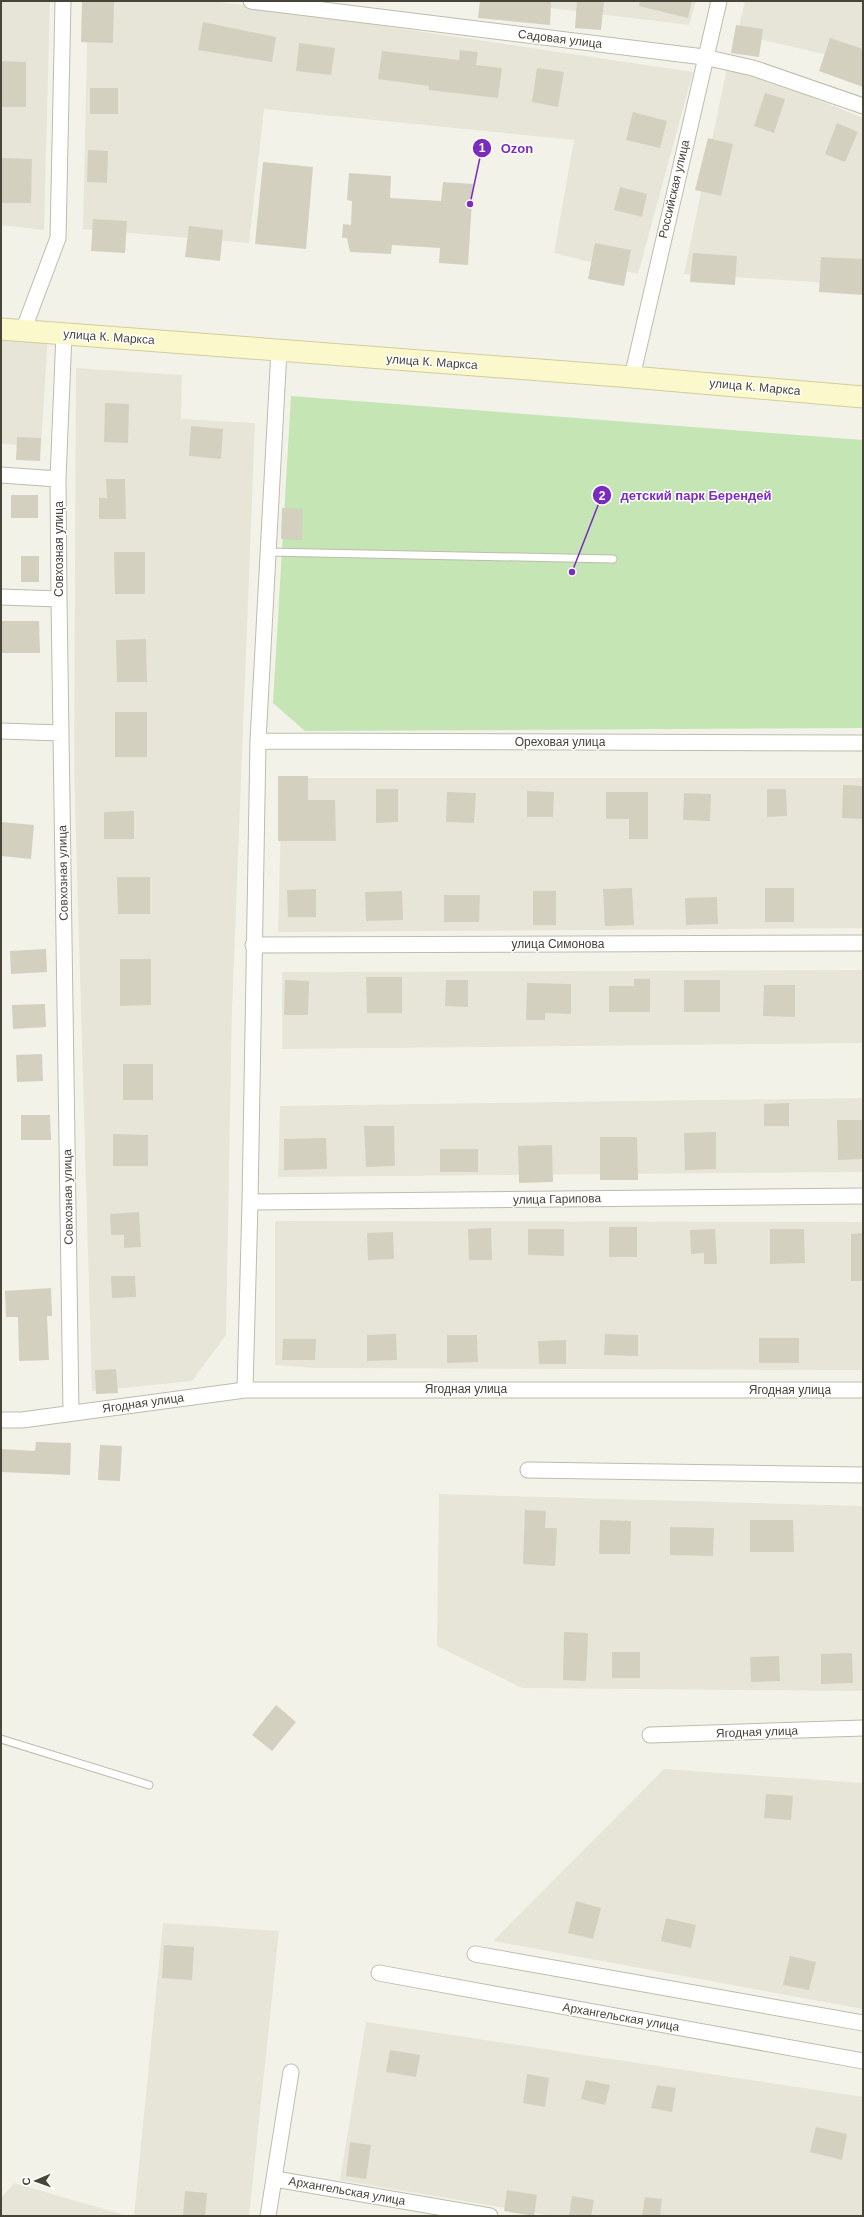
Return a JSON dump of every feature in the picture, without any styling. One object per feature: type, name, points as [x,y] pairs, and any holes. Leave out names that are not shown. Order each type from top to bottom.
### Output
[{"type":"main road","name":"улица К. Маркса","points":[[1,329],[632,377],[863,397]]},
{"type":"street","points":[[23,331],[58,238],[63,1]]},
{"type":"street","name":"Садовая улица","points":[[251,1],[704,57],[753,68],[863,106]]},
{"type":"street","name":"Российская улица","points":[[632,377],[704,57],[719,1]]},
{"type":"street","name":"Совхозная улица","points":[[64,333],[58,479],[72,1413]]},
{"type":"street","points":[[245,1390],[250,1202],[253,945],[258,741],[279,350]]},
{"type":"street","points":[[1,475],[58,479]]},
{"type":"street","points":[[1,596],[59,600]]},
{"type":"street","points":[[1,731],[61,733]]},
{"type":"street","name":"Ореховая улица","points":[[258,741],[863,743]]},
{"type":"street","name":"улица Симонова","points":[[253,945],[863,943]]},
{"type":"street","name":"улица Гарипова","points":[[250,1202],[863,1196]]},
{"type":"street","name":"Ягодная улица","points":[[1,1420],[22,1420],[245,1390],[863,1390]]},
{"type":"street","points":[[528,1470],[863,1475]]},
{"type":"street","name":"Ягодная улица","points":[[650,1735],[863,1728]]},
{"type":"street","points":[[475,1954],[863,2023]]},
{"type":"street","name":"Архангельская улица","points":[[379,1973],[863,2061]]},
{"type":"street","points":[[268,2216],[291,2072]]},
{"type":"street","name":"Архангельская улица","points":[[275,2179],[490,2216]]},
{"type":"lane","points":[[268,552],[613,559]]},
{"type":"lane","points":[[1,1739],[149,1785]]},
{"type":"shaded area","points":[[1,1],[50,1],[44,230],[1,225]]},
{"type":"shaded area","points":[[88,1],[214,1],[693,72],[638,274],[554,253],[574,140],[264,109],[249,243],[83,229]]},
{"type":"shaded area","points":[[494,1],[696,1],[689,25]]},
{"type":"shaded area","points":[[745,1],[863,1],[863,67],[845,59],[737,34]]},
{"type":"shaded area","points":[[728,63],[863,118],[863,285],[684,274]]},
{"type":"shaded area","points":[[1,330],[48,335],[41,446],[1,444]]},
{"type":"shaded area","points":[[76,368],[182,375],[181,419],[255,423],[232,1010],[226,1335],[192,1381],[92,1391],[74,767]]},
{"type":"shaded area","points":[[282,778],[863,778],[863,928],[278,932]]},
{"type":"shaded area","points":[[863,970],[863,1043],[282,1049],[282,972]]},
{"type":"shaded area","points":[[863,1098],[863,1172],[278,1177],[280,1106]]},
{"type":"shaded area","points":[[275,1221],[863,1222],[863,1370],[316,1368],[275,1365]]},
{"type":"shaded area","points":[[439,1494],[863,1506],[863,1691],[522,1688],[437,1646]]},
{"type":"shaded area","points":[[664,1769],[863,1783],[863,2009],[493,1941]]},
{"type":"shaded area","points":[[163,1923],[279,1931],[249,2216],[134,2216]]},
{"type":"shaded area","points":[[366,2022],[863,2097],[863,2216],[553,2216],[340,2180]]},
{"type":"shaded area","points":[[14,2183],[128,2216],[1,2216],[1,2198]]},
{"type":"green space","points":[[291,396],[863,440],[863,728],[305,731],[273,703]]},
{"type":"building","points":[[82,1],[114,1],[113,43],[81,42]]},
{"type":"building","points":[[480,1],[551,1],[550,25],[478,18]]},
{"type":"building","points":[[577,1],[604,1],[601,30],[575,28]]},
{"type":"building","points":[[640,1],[692,1],[688,18],[639,6]]},
{"type":"building","points":[[203,22],[276,37],[272,62],[198,50]]},
{"type":"building","points":[[736,25],[763,29],[759,57],[731,53]]},
{"type":"building","points":[[830,38],[863,49],[863,87],[819,71]]},
{"type":"building","points":[[299,43],[335,48],[331,75],[296,71]]},
{"type":"building","points":[[460,50],[478,52],[476,65],[502,68],[498,98],[429,90],[429,86],[378,79],[382,51],[459,60]]},
{"type":"building","points":[[1,61],[26,62],[26,107],[1,107]]},
{"type":"building","points":[[537,68],[564,72],[558,107],[532,102]]},
{"type":"building","points":[[90,88],[118,88],[118,114],[90,114]]},
{"type":"building","points":[[765,93],[785,99],[774,133],[754,126]]},
{"type":"building","points":[[633,112],[667,121],[660,148],[626,140]]},
{"type":"building","points":[[837,123],[858,132],[845,162],[825,154]]},
{"type":"building","points":[[708,138],[733,144],[721,196],[695,190]]},
{"type":"building","points":[[88,150],[108,151],[107,183],[87,182]]},
{"type":"building","points":[[1,158],[32,159],[31,203],[1,203]]},
{"type":"building","points":[[263,162],[313,167],[306,249],[255,244]]},
{"type":"building","points":[[349,173],[391,176],[390,198],[441,201],[443,182],[473,184],[468,265],[439,263],[440,248],[392,245],[391,254],[350,252],[347,238],[342,238],[343,224],[351,225],[352,201],[347,200]]},
{"type":"building","points":[[620,187],[647,194],[642,217],[614,210]]},
{"type":"building","points":[[93,219],[127,221],[125,253],[91,251]]},
{"type":"building","points":[[189,226],[223,230],[220,261],[185,257]]},
{"type":"building","points":[[595,243],[631,250],[624,286],[588,279]]},
{"type":"building","points":[[693,253],[737,256],[735,285],[690,282]]},
{"type":"building","points":[[821,257],[863,259],[863,295],[819,292]]},
{"type":"building","points":[[105,403],[129,404],[128,443],[104,442]]},
{"type":"building","points":[[191,426],[223,429],[221,459],[189,456]]},
{"type":"building","points":[[17,437],[41,438],[40,461],[16,460]]},
{"type":"building","points":[[106,479],[125,479],[126,519],[99,519],[99,498],[107,498]]},
{"type":"building","points":[[11,495],[38,495],[38,518],[11,518]]},
{"type":"building","points":[[282,508],[303,509],[302,540],[281,539]]},
{"type":"building","points":[[114,552],[145,552],[145,594],[115,594]]},
{"type":"building","points":[[21,556],[39,556],[39,582],[21,582]]},
{"type":"building","points":[[1,621],[39,621],[40,653],[2,653]]},
{"type":"building","points":[[146,639],[147,682],[117,682],[116,640]]},
{"type":"building","points":[[115,712],[147,712],[147,757],[115,757]]},
{"type":"building","points":[[278,776],[308,776],[308,800],[335,800],[336,841],[278,841]]},
{"type":"building","points":[[843,785],[863,786],[863,819],[842,818]]},
{"type":"building","points":[[376,789],[398,789],[398,822],[376,823]]},
{"type":"building","points":[[767,789],[786,789],[787,816],[767,817]]},
{"type":"building","points":[[527,791],[554,792],[553,817],[527,817]]},
{"type":"building","points":[[447,792],[476,793],[474,823],[446,822]]},
{"type":"building","points":[[606,792],[648,792],[648,839],[629,839],[629,819],[606,819]]},
{"type":"building","points":[[684,793],[711,794],[710,821],[683,820]]},
{"type":"building","points":[[134,811],[134,839],[104,839],[104,812]]},
{"type":"building","points":[[1,822],[34,825],[31,859],[1,856]]},
{"type":"building","points":[[117,877],[150,877],[150,914],[118,914]]},
{"type":"building","points":[[632,888],[634,925],[605,926],[603,889]]},
{"type":"building","points":[[765,888],[794,888],[794,922],[765,922]]},
{"type":"building","points":[[316,889],[316,917],[288,917],[287,890]]},
{"type":"building","points":[[402,891],[403,920],[366,921],[365,892]]},
{"type":"building","points":[[533,891],[556,891],[556,925],[533,925]]},
{"type":"building","points":[[444,895],[480,895],[479,922],[444,922]]},
{"type":"building","points":[[717,897],[718,924],[686,925],[685,898]]},
{"type":"building","points":[[46,949],[47,972],[11,974],[10,951]]},
{"type":"building","points":[[120,959],[151,959],[151,1005],[120,1006]]},
{"type":"building","points":[[366,977],[402,977],[402,1013],[367,1013]]},
{"type":"building","points":[[634,979],[650,979],[650,1012],[609,1012],[609,986],[634,986]]},
{"type":"building","points":[[285,980],[309,981],[308,1015],[284,1015]]},
{"type":"building","points":[[446,980],[468,980],[468,1007],[445,1006]]},
{"type":"building","points":[[684,980],[720,980],[720,1012],[684,1012]]},
{"type":"building","points":[[527,983],[571,984],[571,1014],[545,1013],[545,1020],[526,1020]]},
{"type":"building","points":[[764,985],[795,985],[795,1017],[763,1016]]},
{"type":"building","points":[[45,1004],[46,1027],[13,1029],[12,1005]]},
{"type":"building","points":[[42,1054],[43,1081],[17,1082],[16,1055]]},
{"type":"building","points":[[123,1064],[153,1064],[153,1100],[123,1100]]},
{"type":"building","points":[[789,1103],[789,1126],[764,1126],[764,1104]]},
{"type":"building","points":[[21,1115],[50,1115],[51,1140],[21,1140]]},
{"type":"building","points":[[837,1120],[863,1120],[863,1159],[838,1160]]},
{"type":"building","points":[[364,1126],[394,1126],[395,1166],[366,1167]]},
{"type":"building","points":[[716,1132],[716,1169],[685,1170],[684,1133]]},
{"type":"building","points":[[113,1134],[148,1135],[148,1166],[113,1166]]},
{"type":"building","points":[[600,1137],[637,1137],[638,1180],[600,1180]]},
{"type":"building","points":[[326,1138],[327,1169],[284,1170],[284,1139]]},
{"type":"building","points":[[552,1145],[553,1182],[519,1183],[518,1146]]},
{"type":"building","points":[[440,1149],[478,1149],[478,1172],[440,1172]]},
{"type":"building","points":[[139,1212],[141,1247],[124,1248],[124,1235],[111,1235],[110,1214]]},
{"type":"building","points":[[609,1227],[637,1227],[637,1257],[609,1257]]},
{"type":"building","points":[[491,1228],[492,1260],[469,1260],[468,1229]]},
{"type":"building","points":[[528,1229],[564,1229],[564,1256],[528,1255]]},
{"type":"building","points":[[715,1229],[717,1264],[704,1264],[704,1253],[691,1254],[690,1230]]},
{"type":"building","points":[[770,1229],[804,1229],[805,1263],[770,1264]]},
{"type":"building","points":[[393,1232],[394,1259],[368,1260],[367,1233]]},
{"type":"building","points":[[863,1233],[863,1281],[851,1281],[851,1234]]},
{"type":"building","points":[[111,1276],[135,1276],[136,1297],[112,1298]]},
{"type":"building","points":[[51,1288],[52,1316],[47,1316],[49,1360],[19,1361],[18,1317],[6,1317],[5,1291]]},
{"type":"building","points":[[396,1334],[397,1360],[367,1361],[367,1335]]},
{"type":"building","points":[[605,1334],[638,1335],[638,1356],[604,1355]]},
{"type":"building","points":[[447,1335],[477,1335],[478,1362],[447,1363]]},
{"type":"building","points":[[759,1338],[799,1338],[799,1363],[759,1363]]},
{"type":"building","points":[[283,1339],[316,1339],[315,1360],[282,1360]]},
{"type":"building","points":[[566,1340],[566,1364],[539,1364],[538,1341]]},
{"type":"building","points":[[116,1369],[118,1393],[96,1394],[95,1370]]},
{"type":"building","points":[[36,1442],[71,1443],[70,1475],[1,1472],[1,1449],[35,1451]]},
{"type":"building","points":[[100,1445],[122,1446],[120,1481],[98,1480]]},
{"type":"building","points":[[525,1510],[546,1511],[545,1528],[557,1528],[555,1566],[523,1564]]},
{"type":"building","points":[[600,1520],[631,1521],[630,1554],[599,1554]]},
{"type":"building","points":[[750,1520],[793,1520],[794,1552],[750,1552]]},
{"type":"building","points":[[670,1527],[714,1528],[713,1556],[670,1555]]},
{"type":"building","points":[[564,1632],[588,1633],[586,1681],[563,1680]]},
{"type":"building","points":[[612,1652],[640,1652],[640,1678],[612,1678]]},
{"type":"building","points":[[852,1653],[853,1683],[821,1684],[821,1654]]},
{"type":"building","points":[[779,1656],[780,1681],[751,1682],[750,1657]]},
{"type":"building","points":[[276,1705],[296,1722],[272,1751],[252,1735]]},
{"type":"building","points":[[766,1794],[793,1796],[791,1820],[764,1818]]},
{"type":"building","points":[[576,1901],[601,1908],[593,1939],[568,1933]]},
{"type":"building","points":[[666,1918],[696,1925],[691,1948],[661,1941]]},
{"type":"building","points":[[164,1945],[194,1947],[192,1980],[162,1978]]},
{"type":"building","points":[[790,1956],[816,1962],[809,1990],[783,1985]]},
{"type":"building","points":[[390,2050],[420,2055],[416,2077],[386,2072]]},
{"type":"building","points":[[527,2074],[549,2078],[545,2107],[523,2103]]},
{"type":"building","points":[[586,2080],[610,2085],[605,2105],[581,2099]]},
{"type":"building","points":[[657,2085],[676,2088],[672,2112],[651,2108]]},
{"type":"building","points":[[816,2127],[847,2134],[842,2160],[810,2152]]},
{"type":"building","points":[[350,2142],[371,2145],[366,2179],[346,2176]]},
{"type":"building","points":[[507,2190],[537,2195],[534,2216],[504,2211]]},
{"type":"building","points":[[185,2191],[207,2193],[205,2216],[183,2216]]},
{"type":"building","points":[[572,2196],[594,2200],[591,2216],[569,2216]]},
{"type":"building","points":[[645,2197],[662,2199],[660,2216],[642,2216]]},
{"type":"place","name":"Ozon","points":[[470,204]]},
{"type":"place","name":"детский парк Берендей","points":[[572,572]]}]
